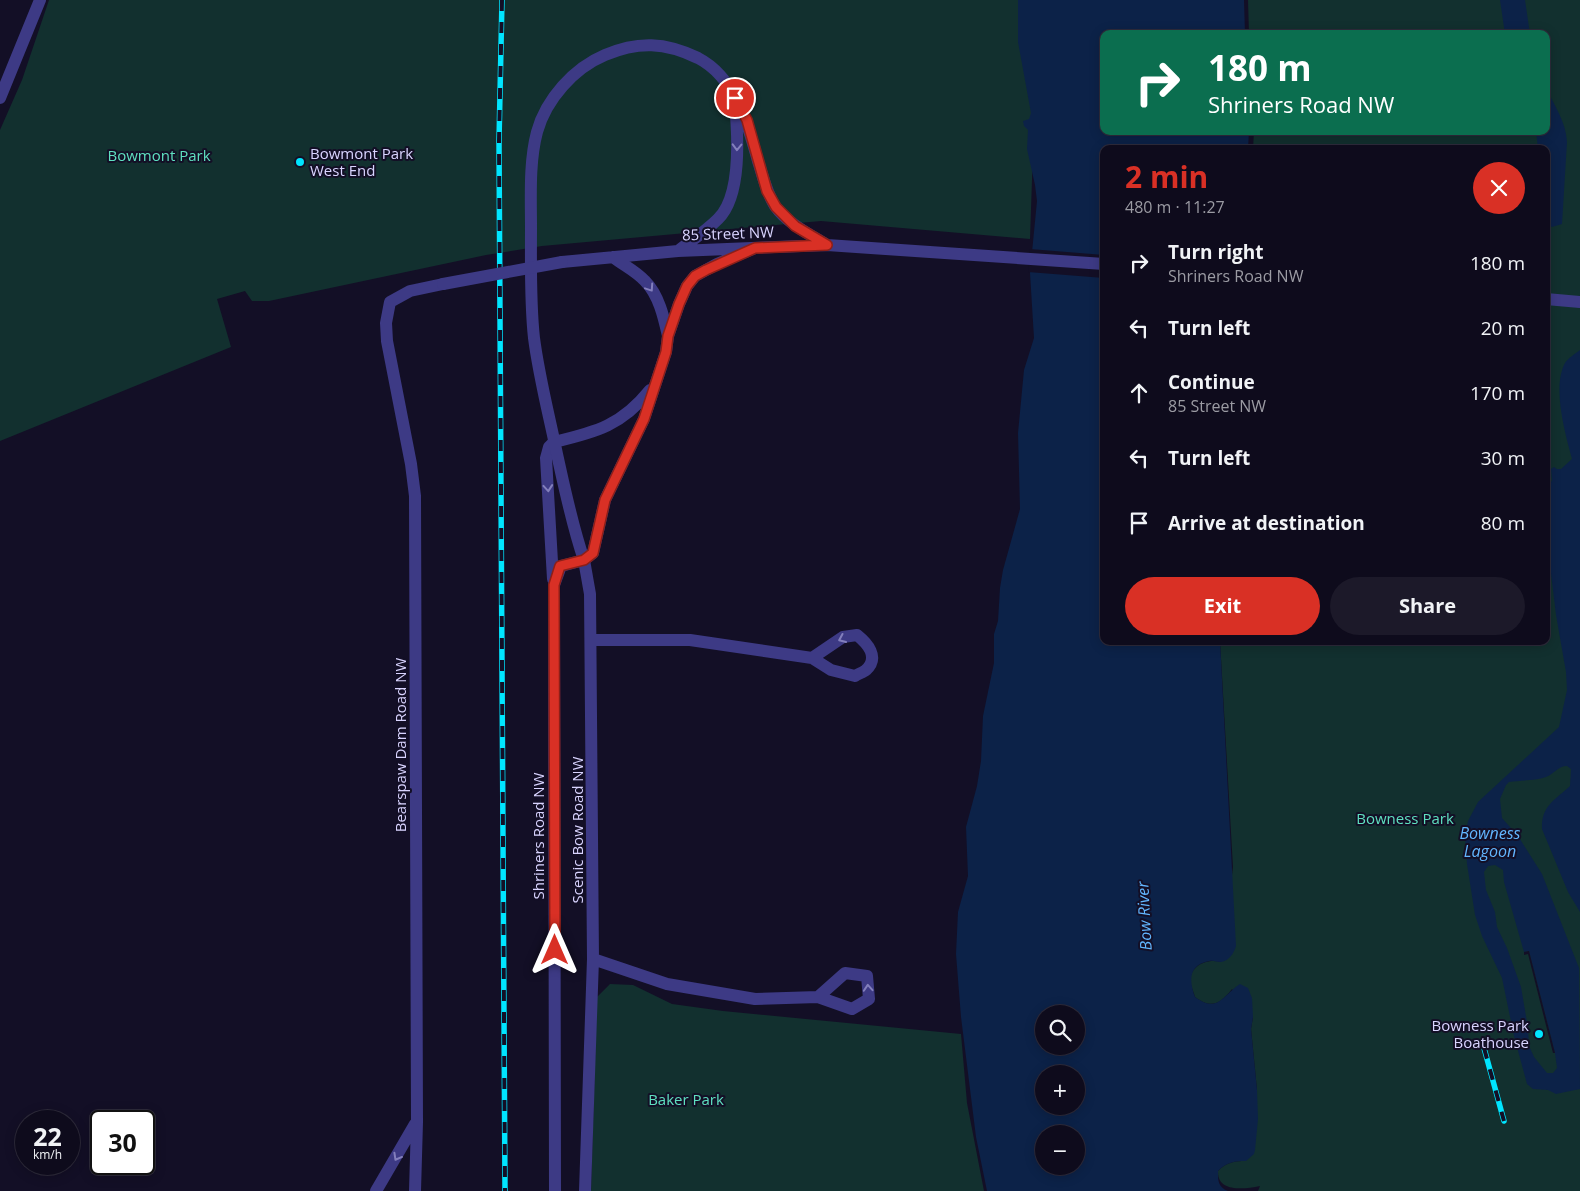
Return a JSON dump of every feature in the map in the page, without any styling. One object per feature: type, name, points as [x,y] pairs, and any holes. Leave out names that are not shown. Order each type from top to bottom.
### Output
[{"type":"street","points":[[0,98],[40,0]]},
{"type":"street","name":"Scenic Bow Road NW","points":[[585,1191],[594,959],[590,594],[584,560],[573,529],[554,442],[534,337],[531,293],[533,162],[538,131],[545,112],[568,81],[582,68],[615,51],[653,45],[670,47],[700,59],[717,72],[747,120],[767,191],[776,207],[795,226],[827,245]]},
{"type":"street","points":[[678,251],[719,218],[732,196],[737,153],[735,98]]},
{"type":"street","name":"85 Street NW","points":[[390,302],[410,291],[562,262],[678,251],[827,245],[996,255],[1100,264]]},
{"type":"street","points":[[584,560],[593,553],[605,500],[644,419],[666,352],[668,336],[687,286],[695,276],[717,264],[755,248]]},
{"type":"street","points":[[613,257],[646,281],[653,291],[663,314],[668,336]]},
{"type":"street","points":[[1550,299],[1580,302]]},
{"type":"street","name":"Bearspaw Dam Road NW","points":[[390,302],[386,323],[387,341],[412,464],[416,496],[417,1122],[415,1191]]},
{"type":"street","points":[[554,585],[546,458],[549,447],[554,442],[592,433],[616,421],[638,405],[656,383]]},
{"type":"street","name":"Shriners Road NW","points":[[555,1191],[554,585],[560,566],[584,560]]},
{"type":"street","points":[[591,640],[690,640],[812,658]]},
{"type":"street","points":[[594,959],[666,984],[756,999],[818,998]]},
{"type":"street","points":[[376,1191],[417,1122]]},
{"type":"green space","name":"Bowmont Park","points":[[49,0],[1038,0],[1030,239],[821,221],[542,246],[486,255],[269,301],[252,301],[245,291],[217,299],[231,347],[0,441],[0,130],[22,80]]},
{"type":"green space","name":"Bowness Park","points":[[1248,0],[1580,0],[1580,1191],[1258,1191],[1260,1186],[1232,1188],[1226,1186],[1219,1178],[1218,1171],[1227,1164],[1246,1161],[1257,1090],[1251,1029],[1253,1017],[1232,989],[1220,1001],[1211,1004],[1195,997],[1191,985],[1192,973],[1199,965],[1209,961],[1221,962],[1233,867],[1220,645],[1550,645],[1550,145],[1253,145],[1254,135],[1550,135],[1550,30],[1249,30]]},
{"type":"green space","name":"Baker Park","points":[[610,984],[633,985],[672,1004],[723,1011],[961,1034],[967,1103],[984,1191],[591,1191],[597,997]]},
{"type":"water","name":"Bow River","points":[[1018,0],[1244,0],[1245,30],[1100,30],[1100,135],[1249,135],[1248,145],[1100,145],[1100,645],[1220,645],[1236,946],[1226,960],[1221,962],[1209,961],[1197,966],[1191,980],[1195,997],[1209,1004],[1220,1001],[1240,984],[1248,988],[1252,998],[1253,1017],[1251,1029],[1258,1119],[1255,1150],[1254,1154],[1246,1161],[1231,1163],[1218,1171],[1219,1183],[1222,1188],[1228,1191],[987,1191],[976,1137],[961,1017],[956,954],[958,912],[968,876],[966,827],[977,786],[981,761],[983,716],[994,663],[994,634],[998,621],[1000,588],[1003,570],[1020,509],[1018,433],[1024,370],[1034,338],[1030,273],[1037,201],[1027,149],[1028,130],[1024,126],[1023,121],[1029,119],[1031,113],[1018,42]]},
{"type":"water","points":[[1500,0],[1525,0],[1529,30],[1504,30]]},
{"type":"water","points":[[1550,95],[1562,120],[1567,142],[1562,224],[1552,227],[1550,225],[1550,145],[1538,145],[1536,135],[1550,135]]},
{"type":"water","name":"Bowness Lagoon","points":[[1580,350],[1580,912],[1568,892],[1542,829],[1542,821],[1546,809],[1570,786],[1571,769],[1564,766],[1549,776],[1533,780],[1509,782],[1500,799],[1502,818],[1518,836],[1542,874],[1579,968],[1580,1089],[1556,1094],[1548,1090],[1533,1089],[1527,1084],[1514,1036],[1502,978],[1482,936],[1475,915],[1465,837],[1468,821],[1478,802],[1559,727],[1567,690],[1550,565],[1550,485],[1552,480],[1551,469],[1554,467],[1561,469],[1572,459],[1566,436],[1560,397],[1561,373],[1565,363]],"holes":[[[1495,865],[1503,870],[1504,882],[1524,952],[1529,951],[1555,1053],[1557,1068],[1553,1073],[1547,1073],[1534,1057],[1529,1046],[1521,987],[1497,927],[1495,912],[1486,890],[1484,872],[1488,866]]]},
{"type":"pier","points":[[1030,249],[1100,255],[1100,278],[1028,272]]},
{"type":"pier","points":[[1529,951],[1555,1053],[1553,1053],[1528,954],[1524,955],[1524,952]]},
{"type":"railway","points":[[502,0],[499,141],[505,1191]]},
{"type":"railway","points":[[1484,1048],[1504,1121]]},
{"type":"place","name":"Bowmont Park West End","points":[[300,162]]},
{"type":"place","name":"Bowness Park Boathouse","points":[[1539,1034]]},
{"type":"route","points":[[555,950],[554,585],[560,566],[584,560],[593,553],[605,500],[644,419],[666,352],[668,336],[679,304],[687,286],[695,276],[717,264],[755,248],[827,245],[795,226],[776,207],[767,191],[747,120],[735,98]]}]
